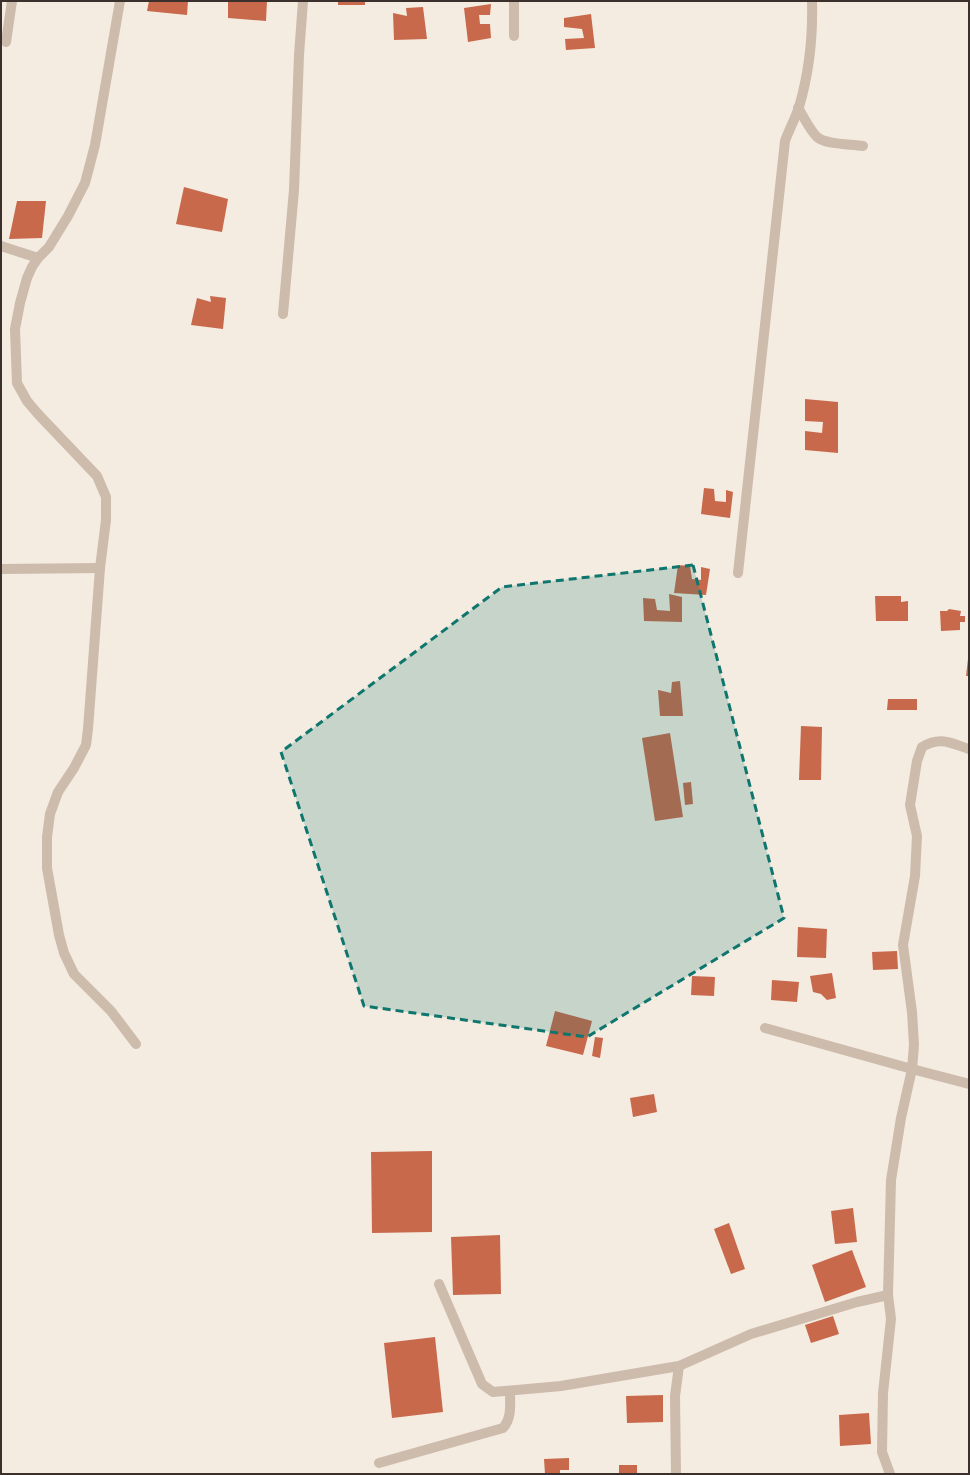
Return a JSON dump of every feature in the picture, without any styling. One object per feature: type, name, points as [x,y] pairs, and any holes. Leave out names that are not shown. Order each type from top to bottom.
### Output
[{"type":"street","points":[[6,42],[12,1]]},
{"type":"street","points":[[120,1],[95,145],[86,183],[49,247],[38,258],[32,267],[27,278],[20,303],[15,329],[17,384],[27,401],[38,414],[97,476],[106,497],[106,520],[100,568],[91,700],[86,745],[74,768],[58,792],[50,814],[46,837],[47,868],[64,953],[74,974],[112,1011],[136,1044]]},
{"type":"street","points":[[283,314],[294,190],[299,55],[303,1]]},
{"type":"street","points":[[514,1],[514,36]]},
{"type":"street","points":[[738,573],[785,141],[798,108],[807,72],[813,24],[812,1]]},
{"type":"street","points":[[798,108],[819,138],[826,141],[863,146]]},
{"type":"street","points":[[1,246],[38,258]]},
{"type":"street","points":[[1,569],[100,568]]},
{"type":"street","points":[[890,1474],[882,1452],[882,1393],[891,1319],[888,1295],[891,1180],[901,1118],[912,1069],[914,1045],[912,1012],[903,945],[915,876],[917,836],[910,805],[917,761],[922,747],[931,742],[944,741],[969,748]]},
{"type":"street","points":[[765,1028],[969,1084]]},
{"type":"street","points":[[439,1284],[482,1384],[493,1392],[510,1392],[561,1386],[679,1366],[751,1334],[857,1302],[888,1295]]},
{"type":"street","points":[[676,1474],[675,1396],[679,1366]]},
{"type":"street","points":[[379,1463],[503,1428],[508,1424],[510,1417],[510,1392]]},
{"type":"highlighted area","points":[[693,565],[784,918],[587,1037],[364,1006],[281,752],[502,587]]},
{"type":"building","points":[[149,1],[188,1],[187,15],[147,11]]},
{"type":"building","points":[[228,1],[267,1],[266,21],[228,18]]},
{"type":"building","points":[[338,1],[365,1],[365,5],[338,5]]},
{"type":"building","points":[[491,4],[490,15],[479,15],[480,24],[490,24],[491,38],[468,42],[464,8]]},
{"type":"building","points":[[423,7],[427,39],[394,40],[393,13],[407,16],[406,8]]},
{"type":"building","points":[[591,14],[595,48],[566,50],[565,39],[584,38],[582,29],[564,27],[564,18]]},
{"type":"building","points":[[184,187],[228,199],[222,232],[176,224]]},
{"type":"building","points":[[17,201],[46,201],[42,238],[9,239]]},
{"type":"building","points":[[210,296],[226,298],[223,329],[191,325],[197,298],[211,302]]},
{"type":"building","points":[[805,399],[838,402],[838,453],[805,450],[805,431],[822,433],[823,422],[805,421]]},
{"type":"building","points":[[704,488],[714,489],[715,501],[726,502],[726,490],[733,492],[730,518],[701,514]]},
{"type":"building","points":[[678,565],[690,566],[692,579],[701,580],[701,567],[710,569],[706,595],[674,593]]},
{"type":"building","points":[[669,594],[682,597],[682,622],[644,621],[643,598],[655,599],[657,610],[670,611]]},
{"type":"building","points":[[875,596],[901,596],[901,602],[908,601],[908,621],[876,621]]},
{"type":"building","points":[[949,609],[961,611],[960,616],[965,616],[965,622],[960,622],[960,630],[941,631],[940,611],[947,611]]},
{"type":"building","points":[[968,659],[969,676],[966,676]]},
{"type":"building","points":[[680,681],[683,716],[660,716],[658,690],[671,693],[672,682]]},
{"type":"building","points":[[888,699],[917,699],[917,710],[887,710]]},
{"type":"building","points":[[801,726],[822,727],[821,780],[799,780]]},
{"type":"building","points":[[670,733],[683,817],[655,821],[642,738]]},
{"type":"building","points":[[691,782],[693,804],[685,805],[683,783]]},
{"type":"building","points":[[798,927],[827,929],[826,958],[797,957]]},
{"type":"building","points":[[897,951],[898,969],[873,970],[872,952]]},
{"type":"building","points":[[832,973],[836,998],[827,1000],[821,994],[813,992],[810,976]]},
{"type":"building","points":[[692,976],[715,977],[714,996],[691,995]]},
{"type":"building","points":[[772,980],[799,982],[797,1002],[771,1000]]},
{"type":"building","points":[[555,1011],[592,1021],[583,1055],[546,1046]]},
{"type":"building","points":[[595,1037],[603,1038],[600,1058],[592,1056]]},
{"type":"building","points":[[654,1094],[657,1112],[633,1117],[630,1098]]},
{"type":"building","points":[[432,1151],[432,1232],[372,1233],[371,1152]]},
{"type":"building","points":[[853,1208],[857,1242],[835,1244],[831,1211]]},
{"type":"building","points":[[729,1223],[745,1269],[731,1274],[714,1229]]},
{"type":"building","points":[[500,1235],[501,1294],[453,1295],[451,1237]]},
{"type":"building","points":[[852,1250],[866,1287],[825,1302],[812,1265]]},
{"type":"building","points":[[833,1316],[839,1334],[811,1343],[805,1325]]},
{"type":"building","points":[[435,1337],[443,1412],[392,1418],[384,1343]]},
{"type":"building","points":[[663,1395],[663,1422],[627,1423],[626,1396]]},
{"type":"building","points":[[869,1413],[871,1444],[840,1446],[839,1415]]},
{"type":"building","points":[[569,1458],[569,1470],[560,1470],[560,1474],[545,1474],[544,1459]]},
{"type":"building","points":[[619,1465],[637,1465],[637,1474],[619,1474]]}]
